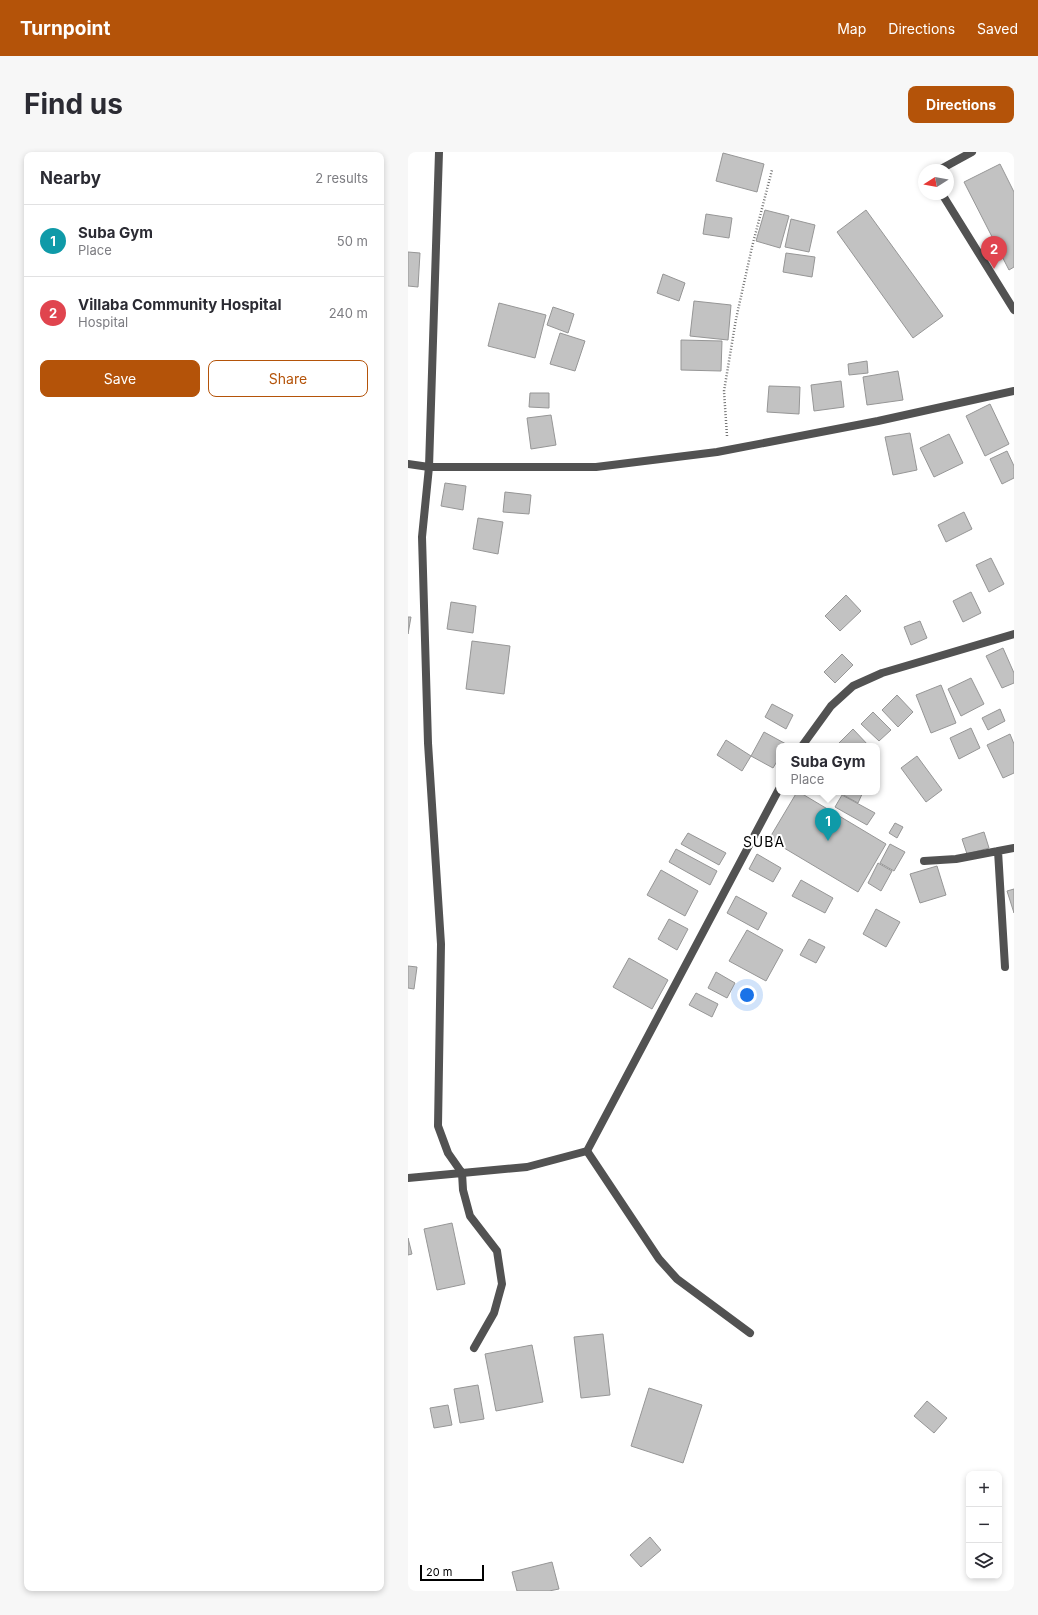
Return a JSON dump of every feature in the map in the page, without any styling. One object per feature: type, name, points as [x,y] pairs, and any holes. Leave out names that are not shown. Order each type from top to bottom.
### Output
[{"type":"street","points":[[439,152],[430,467],[422,537],[428,743],[441,944],[438,1126],[448,1154],[462,1173],[463,1190],[470,1216],[497,1251],[502,1284],[494,1313],[474,1348]]},
{"type":"street","points":[[951,164],[972,152]]},
{"type":"street","points":[[946,200],[1014,310]]},
{"type":"street","points":[[408,464],[430,467],[596,467],[728,450],[878,421],[1014,391]]},
{"type":"street","points":[[804,743],[831,706],[853,686],[882,673],[1014,634]]},
{"type":"street","points":[[408,1178],[527,1167],[587,1150],[776,795]]},
{"type":"street","points":[[924,861],[956,859],[1014,848]]},
{"type":"street","points":[[998,851],[1005,967]]},
{"type":"street","points":[[587,1150],[659,1259],[677,1279],[750,1333]]},
{"type":"path","points":[[728,450],[724,391],[736,319],[752,247],[772,170]]},
{"type":"building","points":[[723,153],[764,164],[757,192],[716,181]]},
{"type":"building","points":[[1000,164],[1014,192],[1014,267],[1009,270],[964,182]]},
{"type":"building","points":[[765,210],[789,216],[780,248],[756,241]]},
{"type":"building","points":[[866,210],[943,316],[913,338],[837,232]]},
{"type":"building","points":[[706,214],[732,218],[729,238],[703,234]]},
{"type":"building","points":[[791,219],[815,225],[809,252],[785,247]]},
{"type":"building","points":[[408,252],[420,253],[418,287],[408,286]]},
{"type":"building","points":[[786,253],[815,257],[812,277],[783,272]]},
{"type":"building","points":[[663,274],[685,283],[679,301],[657,293]]},
{"type":"building","points":[[694,301],[731,305],[728,340],[690,336]]},
{"type":"building","points":[[499,303],[546,315],[535,358],[488,346]]},
{"type":"building","points":[[553,307],[574,314],[568,333],[547,325]]},
{"type":"building","points":[[560,333],[585,341],[575,371],[550,364]]},
{"type":"building","points":[[681,340],[722,341],[721,371],[681,370]]},
{"type":"building","points":[[867,361],[868,373],[849,375],[848,364]]},
{"type":"building","points":[[898,371],[903,400],[867,405],[863,377]]},
{"type":"building","points":[[841,381],[844,407],[814,411],[811,385]]},
{"type":"building","points":[[769,386],[800,387],[799,414],[767,412]]},
{"type":"building","points":[[530,393],[549,393],[549,408],[529,407]]},
{"type":"building","points":[[990,404],[1009,444],[985,456],[966,416]]},
{"type":"building","points":[[551,415],[556,445],[531,449],[527,418]]},
{"type":"building","points":[[910,433],[917,470],[893,475],[885,437]]},
{"type":"building","points":[[949,434],[963,463],[934,477],[920,448]]},
{"type":"building","points":[[1007,451],[1014,466],[1014,478],[1002,484],[990,459]]},
{"type":"building","points":[[445,483],[466,486],[463,510],[441,506]]},
{"type":"building","points":[[505,492],[531,495],[529,514],[503,512]]},
{"type":"building","points":[[964,512],[972,529],[946,542],[938,525]]},
{"type":"building","points":[[478,518],[503,522],[498,554],[473,549]]},
{"type":"building","points":[[991,558],[1004,584],[989,592],[976,565]]},
{"type":"building","points":[[971,592],[981,613],[963,622],[953,601]]},
{"type":"building","points":[[846,595],[861,611],[840,631],[825,616]]},
{"type":"building","points":[[451,602],[476,606],[473,633],[447,629]]},
{"type":"building","points":[[408,617],[411,617],[408,634]]},
{"type":"building","points":[[920,621],[927,638],[911,645],[904,627]]},
{"type":"building","points":[[472,641],[510,646],[504,694],[466,689]]},
{"type":"building","points":[[1003,648],[1014,673],[1014,683],[1002,688],[986,656]]},
{"type":"building","points":[[842,654],[853,665],[835,683],[824,672]]},
{"type":"building","points":[[971,678],[984,704],[961,716],[948,689]]},
{"type":"building","points":[[941,685],[956,723],[931,733],[916,695]]},
{"type":"building","points":[[897,695],[913,712],[898,727],[882,710]]},
{"type":"building","points":[[772,704],[793,715],[786,729],[765,717]]},
{"type":"building","points":[[1000,709],[1005,721],[988,730],[982,718]]},
{"type":"building","points":[[873,712],[891,730],[879,741],[861,724]]},
{"type":"building","points":[[971,728],[980,748],[959,759],[950,738]]},
{"type":"building","points":[[853,729],[866,743],[839,743]]},
{"type":"building","points":[[764,732],[784,743],[776,743],[776,763],[773,768],[751,756]]},
{"type":"building","points":[[1010,734],[1014,744],[1014,773],[1003,778],[987,745]]},
{"type":"building","points":[[726,740],[751,756],[742,771],[717,755]]},
{"type":"building","points":[[917,756],[942,790],[926,802],[901,768]]},
{"type":"building","points":[[795,795],[804,795],[886,844],[858,892],[769,839]]},
{"type":"building","points":[[842,795],[875,813],[867,825],[835,807]]},
{"type":"building","points":[[843,795],[862,795],[858,803]]},
{"type":"building","points":[[895,823],[903,827],[897,838],[889,833]]},
{"type":"building","points":[[984,832],[989,848],[967,854],[962,839]]},
{"type":"building","points":[[688,833],[726,853],[719,865],[681,844]]},
{"type":"building","points":[[890,844],[905,852],[894,871],[880,863]]},
{"type":"building","points":[[676,849],[717,871],[710,885],[669,862]]},
{"type":"building","points":[[757,854],[781,868],[773,882],[749,869]]},
{"type":"building","points":[[878,863],[892,871],[881,891],[868,883]]},
{"type":"building","points":[[937,866],[946,895],[920,903],[910,874]]},
{"type":"building","points":[[661,870],[698,891],[685,916],[647,895]]},
{"type":"building","points":[[801,880],[833,898],[825,913],[792,896]]},
{"type":"building","points":[[1014,889],[1014,913],[1007,891]]},
{"type":"building","points":[[736,896],[767,913],[758,930],[727,913]]},
{"type":"building","points":[[876,909],[900,922],[886,947],[863,934]]},
{"type":"building","points":[[669,919],[688,929],[677,950],[658,939]]},
{"type":"building","points":[[747,930],[783,950],[766,981],[729,961]]},
{"type":"building","points":[[809,939],[825,947],[816,963],[800,955]]},
{"type":"building","points":[[629,958],[668,980],[652,1009],[613,987]]},
{"type":"building","points":[[408,966],[417,967],[414,989],[408,988]]},
{"type":"building","points":[[716,972],[735,983],[727,998],[708,988]]},
{"type":"building","points":[[696,993],[718,1004],[712,1017],[689,1005]]},
{"type":"building","points":[[452,1223],[465,1284],[437,1290],[424,1229]]},
{"type":"building","points":[[408,1238],[412,1254],[408,1255]]},
{"type":"building","points":[[603,1334],[610,1395],[581,1398],[574,1337]]},
{"type":"building","points":[[532,1345],[543,1402],[496,1411],[485,1354]]},
{"type":"building","points":[[478,1385],[484,1419],[460,1423],[454,1389]]},
{"type":"building","points":[[649,1388],[702,1405],[683,1463],[631,1446]]},
{"type":"building","points":[[927,1401],[947,1418],[934,1433],[914,1416]]},
{"type":"building","points":[[448,1405],[452,1425],[434,1428],[430,1408]]},
{"type":"building","points":[[650,1537],[661,1550],[641,1567],[630,1555]]},
{"type":"building","points":[[552,1562],[559,1589],[549,1591],[517,1591],[512,1572]]},
{"type":"place","name":"Villaba Community Hospital","points":[[994,269]]},
{"type":"place","name":"Suba Gym","points":[[828,841]]},
{"type":"district","name":"SUBA","points":[[764,841]]}]
